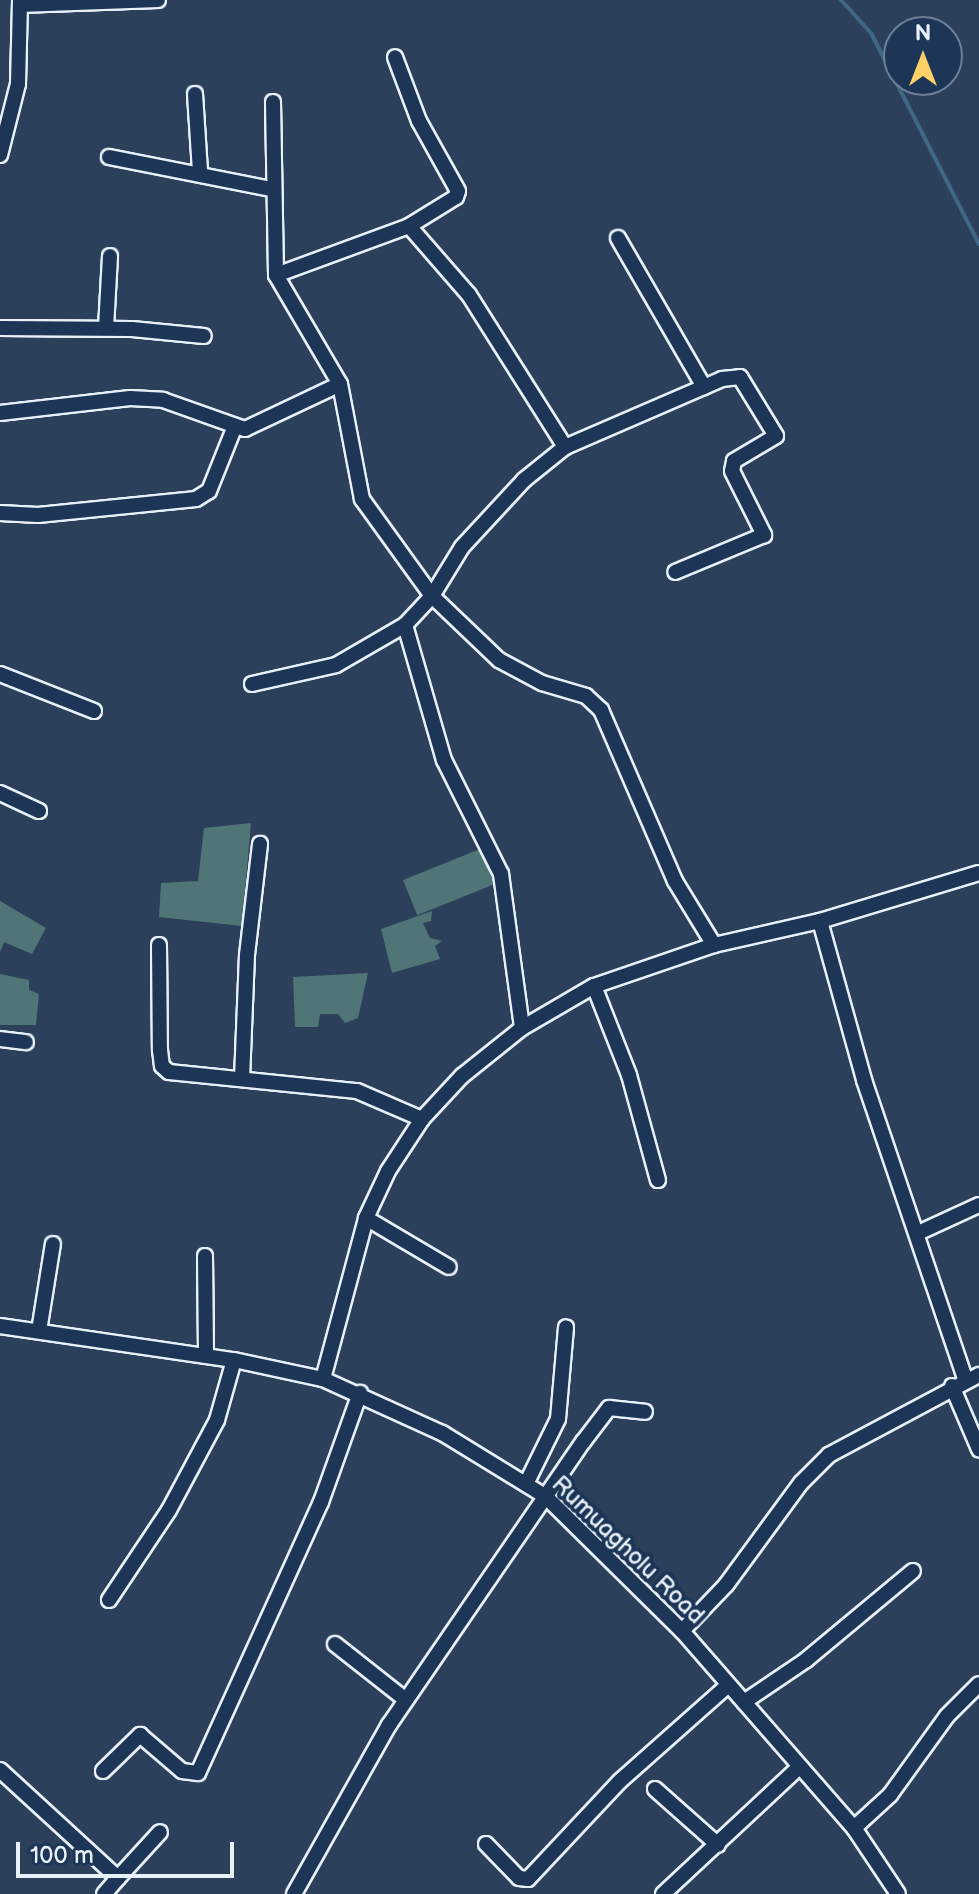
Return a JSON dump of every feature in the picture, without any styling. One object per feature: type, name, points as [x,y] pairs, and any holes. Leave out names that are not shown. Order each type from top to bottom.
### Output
[{"type":"street","points":[[0,155],[18,84],[20,2],[158,0]]},
{"type":"street","points":[[276,275],[409,226],[458,191],[419,121],[395,57]]},
{"type":"street","points":[[195,94],[200,172]]},
{"type":"street","points":[[273,102],[270,189],[276,275],[340,384],[362,499],[432,596],[499,660],[542,683],[586,696],[601,710],[675,881],[714,945]]},
{"type":"street","points":[[109,157],[200,172],[270,189]]},
{"type":"street","points":[[409,226],[469,295],[565,447]]},
{"type":"street","points":[[618,238],[704,387]]},
{"type":"street","points":[[106,328],[110,256]]},
{"type":"street","points":[[0,328],[106,328],[204,336]]},
{"type":"street","points":[[252,684],[336,665],[405,625],[432,596],[462,547],[524,480],[565,447],[704,387],[740,377],[776,436],[734,461],[732,471],[764,535],[675,572]]},
{"type":"street","points":[[0,413],[130,398],[163,400],[235,426],[255,427],[340,384]]},
{"type":"street","points":[[0,513],[38,515],[196,499],[209,491],[235,426]]},
{"type":"street","points":[[405,625],[444,760],[501,874],[522,1028]]},
{"type":"street","points":[[0,674],[94,711]]},
{"type":"street","points":[[0,793],[39,811]]},
{"type":"street","points":[[242,1079],[247,955],[260,844]]},
{"type":"street","points":[[323,1379],[366,1218],[388,1171],[422,1119],[462,1076],[522,1028],[594,986],[714,945],[820,921],[979,873]]},
{"type":"street","points":[[820,921],[864,1080],[966,1381],[979,1449]]},
{"type":"street","points":[[159,945],[162,1066],[169,1072],[357,1091],[422,1119]]},
{"type":"street","points":[[594,986],[633,1086],[658,1180]]},
{"type":"street","points":[[0,1039],[26,1042]]},
{"type":"street","points":[[918,1233],[979,1205]]},
{"type":"street","points":[[366,1218],[449,1267]]},
{"type":"street","points":[[39,1331],[53,1244]]},
{"type":"street","points":[[205,1256],[206,1356]]},
{"type":"street","name":"Rumuagholu Road","points":[[0,1326],[234,1360],[323,1379],[360,1393],[442,1433],[545,1496],[682,1631],[798,1768],[854,1828],[898,1894]]},
{"type":"street","points":[[526,1484],[558,1419],[566,1327]]},
{"type":"street","points":[[109,1600],[169,1510],[217,1420],[234,1360]]},
{"type":"street","points":[[682,1631],[726,1585],[801,1483],[829,1455],[966,1381]]},
{"type":"street","points":[[103,1771],[140,1735],[182,1771],[198,1773],[321,1502],[360,1393]]},
{"type":"street","points":[[294,1894],[406,1700],[609,1408],[645,1412]]},
{"type":"street","points":[[744,1702],[815,1653],[913,1571]]},
{"type":"street","points":[[335,1644],[406,1700]]},
{"type":"street","points":[[854,1828],[890,1795],[947,1716],[979,1684]]},
{"type":"street","points":[[486,1844],[519,1878],[528,1879],[620,1781],[728,1685]]},
{"type":"street","points":[[663,1894],[798,1768]]},
{"type":"street","points":[[0,1770],[118,1878]]},
{"type":"street","points":[[655,1789],[718,1845]]},
{"type":"street","points":[[104,1894],[160,1832]]},
{"type":"green space","points":[[251,823],[242,926],[159,917],[161,883],[198,881],[204,828]]},
{"type":"green space","points":[[480,849],[494,884],[417,915],[403,880]]},
{"type":"green space","points":[[0,901],[46,928],[32,954],[4,942],[0,952]]},
{"type":"green space","points":[[432,911],[431,921],[423,923],[430,938],[442,941],[435,946],[440,959],[392,973],[381,929]]},
{"type":"green space","points":[[368,973],[358,1018],[345,1023],[338,1014],[320,1014],[318,1027],[295,1027],[293,977]]},
{"type":"green space","points":[[0,974],[29,980],[29,990],[39,994],[36,1025],[0,1025]]},
{"type":"waterway","points":[[841,0],[871,33],[979,244]]}]
